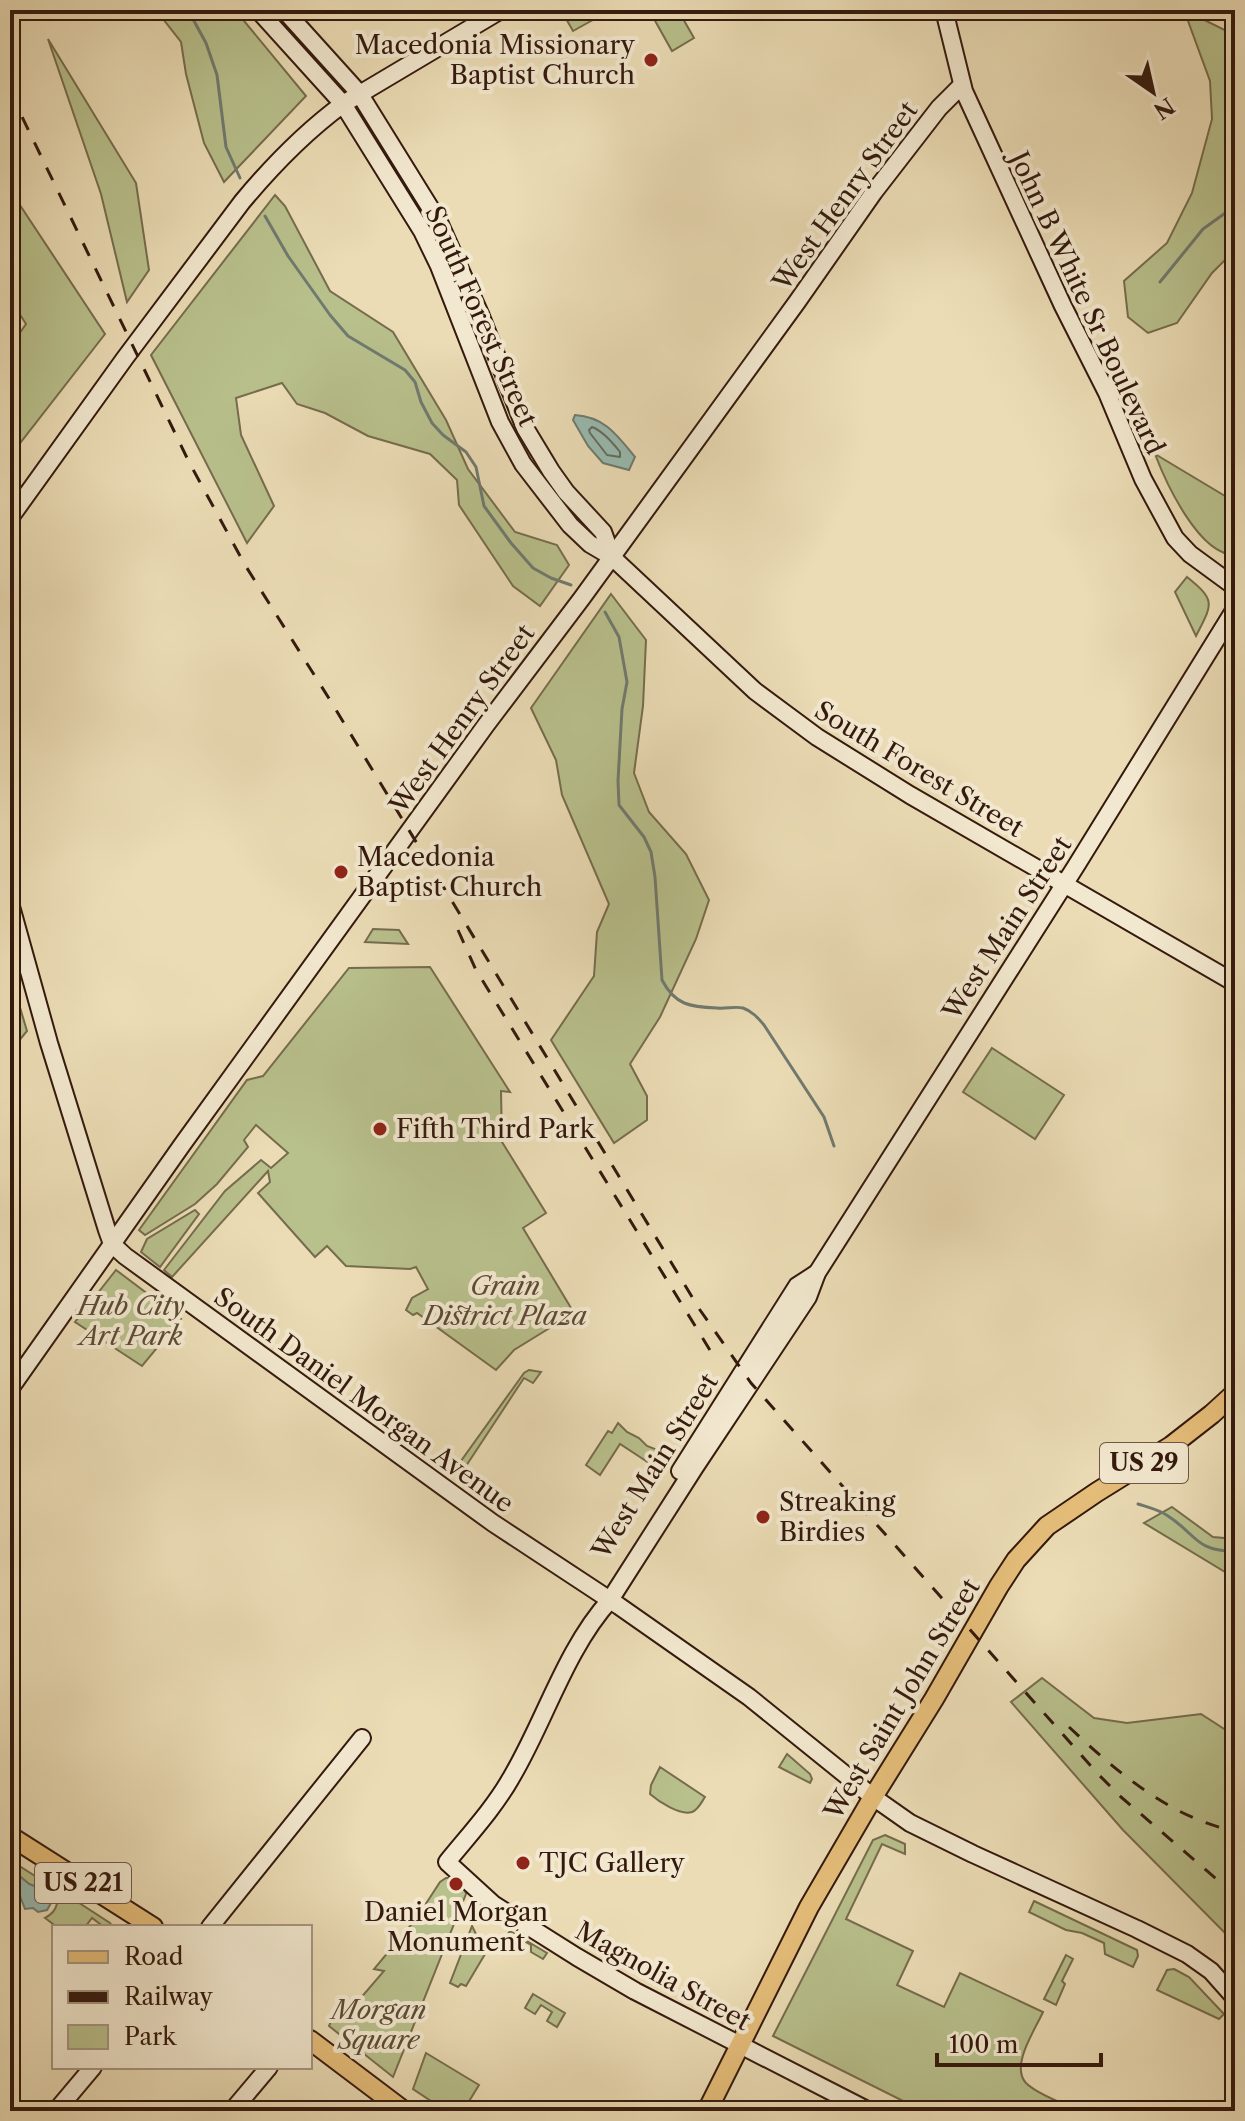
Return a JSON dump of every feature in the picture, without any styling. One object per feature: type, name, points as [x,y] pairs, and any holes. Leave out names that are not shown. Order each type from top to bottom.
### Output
[{"type":"main road","name":"West Saint John Street","points":[[707,2111],[809,1907],[1016,1560],[1047,1526],[1171,1446],[1235,1393]]},
{"type":"main road","name":"US 221","points":[[10,1836],[150,1925]]},
{"type":"main road","points":[[312,2042],[404,2111]]},
{"type":"street","name":"South Forest Street","points":[[258,10],[343,104],[422,231],[511,444],[570,525],[590,544],[612,557],[725,665],[785,715],[858,764],[1235,983]]},
{"type":"street","name":"South Forest Street","points":[[284,10],[359,93],[445,234],[525,428],[566,492],[603,532],[612,557]]},
{"type":"street","points":[[10,518],[125,358],[262,178],[343,104],[501,10]]},
{"type":"street","name":"John B White Sr Boulevard","points":[[944,10],[962,85],[980,129],[1107,393],[1161,515],[1175,538],[1190,554],[1235,587]]},
{"type":"street","name":"West Henry Street","points":[[10,1389],[486,725],[612,557],[874,192],[939,108],[962,85]]},
{"type":"street","name":"West Main Street","points":[[447,1862],[510,1781],[556,1688],[606,1598],[808,1297],[817,1273],[1065,884],[1235,609]]},
{"type":"street","points":[[10,903],[49,1043],[112,1244]]},
{"type":"street","name":"South Daniel Morgan Avenue","points":[[112,1244],[182,1299],[506,1533],[749,1697],[873,1797],[924,1830],[1187,1954],[1211,1971],[1235,1998]]},
{"type":"street","points":[[212,1925],[362,1738]]},
{"type":"street","name":"Magnolia Street","points":[[447,1862],[493,1904],[577,1957],[635,1991],[869,2111]]},
{"type":"street","points":[[56,2111],[91,2069]]},
{"type":"street","points":[[232,2111],[267,2069]]},
{"type":"green space","points":[[156,10],[235,10],[306,96],[224,182],[204,143],[181,42]]},
{"type":"green space","points":[[561,10],[609,10],[609,11],[573,31]]},
{"type":"green space","points":[[649,10],[678,10],[694,38],[672,51]]},
{"type":"green space","points":[[1184,10],[1235,35],[1235,250],[1212,273],[1177,323],[1148,333],[1128,317],[1124,281],[1167,243],[1192,193],[1212,119],[1210,81]]},
{"type":"green space","points":[[48,39],[136,183],[149,270],[127,302],[101,194]]},
{"type":"green space","points":[[10,190],[105,334],[10,456],[10,347],[26,324],[10,299]]},
{"type":"green space","points":[[275,195],[285,206],[330,291],[393,332],[446,420],[468,469],[515,532],[557,545],[569,565],[540,606],[513,586],[459,505],[457,480],[430,454],[368,436],[325,413],[297,404],[282,383],[236,398],[241,435],[274,506],[247,543],[151,355]]},
{"type":"green space","points":[[1155,454],[1235,502],[1235,555],[1222,552],[1197,531],[1176,499]]},
{"type":"green space","points":[[1187,577],[1203,592],[1209,604],[1196,636],[1175,592]]},
{"type":"green space","points":[[611,594],[646,640],[643,706],[634,773],[649,812],[686,854],[709,900],[696,939],[660,1017],[630,1064],[647,1096],[647,1120],[614,1143],[551,1040],[594,976],[597,932],[609,904],[562,795],[556,760],[531,708]]},
{"type":"green space","points":[[373,929],[399,930],[408,944],[365,942]]},
{"type":"green space","name":"Fifth Third Park","points":[[430,967],[510,1092],[501,1091],[502,1142],[546,1213],[523,1228],[574,1313],[514,1350],[496,1370],[417,1313],[413,1315],[406,1310],[412,1298],[428,1289],[416,1267],[346,1266],[327,1246],[315,1257],[258,1193],[270,1182],[268,1171],[172,1277],[164,1270],[225,1191],[261,1160],[271,1168],[288,1153],[256,1125],[244,1140],[248,1147],[217,1184],[195,1204],[145,1235],[139,1230],[247,1080],[263,1076],[349,968]]},
{"type":"green space","points":[[10,974],[27,1031],[18,1042],[10,1035]]},
{"type":"green space","points":[[992,1048],[1064,1095],[1035,1139],[963,1092]]},
{"type":"green space","points":[[195,1210],[199,1214],[160,1267],[141,1252],[147,1239]]},
{"type":"green space","name":"Hub City Art Park","points":[[116,1270],[181,1319],[142,1366],[75,1322]]},
{"type":"green space","points":[[529,1370],[541,1372],[533,1383],[524,1378],[466,1466],[474,1472],[468,1480],[456,1468]]},
{"type":"green space","points":[[618,1423],[659,1455],[652,1465],[620,1444],[600,1475],[586,1465],[608,1431],[612,1433]]},
{"type":"green space","points":[[1172,1507],[1213,1537],[1235,1539],[1235,1578],[1144,1523]]},
{"type":"green space","points":[[1042,1678],[1094,1718],[1127,1723],[1201,1714],[1235,1736],[1235,1946],[1123,1830],[1011,1702]]},
{"type":"green space","points":[[787,1754],[810,1774],[810,1783],[779,1767]]},
{"type":"green space","points":[[660,1767],[705,1797],[696,1810],[687,1813],[676,1810],[650,1794]]},
{"type":"green space","points":[[885,1835],[905,1844],[905,1854],[882,1844],[846,1919],[913,1951],[897,1985],[944,2007],[960,1973],[1043,2012],[1022,2058],[1022,2076],[1035,2090],[1066,2105],[1063,2111],[923,2111],[773,2036],[873,1840]]},
{"type":"green space","points":[[10,1860],[46,1883],[42,1889],[29,1884],[10,1868]]},
{"type":"green space","name":"Morgan Square","points":[[446,1878],[464,1884],[466,1894],[393,2077],[329,2026],[338,2012],[353,2007],[384,1971],[374,1969]]},
{"type":"green space","points":[[52,1888],[112,1925],[101,1925],[92,1918],[87,1925],[54,1925],[45,1918],[57,1904]]},
{"type":"green space","points":[[1034,1901],[1137,1950],[1133,1967],[1105,1954],[1104,1943],[1066,1930],[1029,1912]]},
{"type":"green space","points":[[472,1926],[477,1936],[494,1939],[466,1986],[461,1984],[458,1987],[450,1983]]},
{"type":"green space","points":[[510,1931],[547,1953],[543,1959],[531,1952],[531,1945],[524,1941],[519,1945],[506,1937]]},
{"type":"green space","points":[[1066,1955],[1073,1959],[1062,1981],[1065,1984],[1056,2005],[1044,1999]]},
{"type":"green space","points":[[1174,1969],[1189,1977],[1224,2014],[1219,2019],[1157,1990],[1167,1970]]},
{"type":"green space","points":[[533,1994],[565,2013],[557,2027],[547,2021],[552,2012],[541,2005],[535,2014],[525,2008]]},
{"type":"green space","points":[[426,2053],[479,2085],[463,2111],[446,2111],[413,2089]]},
{"type":"water","points":[[575,415],[594,419],[616,435],[635,457],[629,470],[603,463],[588,446],[573,420]]},
{"type":"water","points":[[10,1868],[29,1884],[48,1892],[51,1903],[47,1910],[38,1912],[33,1908],[25,1909],[18,1891],[10,1882]]},
{"type":"waterway","points":[[188,10],[206,43],[217,75],[226,147],[240,178]]},
{"type":"waterway","points":[[1160,282],[1203,229],[1235,206]]},
{"type":"waterway","points":[[265,216],[288,256],[348,336],[405,370],[415,382],[432,423],[466,452],[476,467],[484,506],[511,543],[533,568],[571,585]]},
{"type":"waterway","points":[[605,612],[619,637],[627,682],[622,709],[619,805],[644,837],[651,852],[662,980],[672,995],[684,1003],[707,1008],[743,1008],[757,1017],[824,1117],[834,1146]]},
{"type":"waterway","points":[[1138,1504],[1165,1514],[1204,1545],[1222,1551],[1235,1551]]},
{"type":"railway","points":[[10,92],[189,462],[245,565],[700,1310],[751,1383],[1098,1774],[1235,1895]]},
{"type":"railway","points":[[458,930],[476,970],[713,1355]]},
{"type":"railway","points":[[1069,1727],[1145,1791],[1188,1815],[1235,1831]]},
{"type":"place","name":"Macedonia Missionary Baptist Church","points":[[651,60]]},
{"type":"place","name":"Macedonia Baptist Church","points":[[341,872]]},
{"type":"place","name":"Fifth Third Park","points":[[380,1129]]},
{"type":"place","name":"Streaking Birdies","points":[[763,1517]]},
{"type":"place","name":"TJC Gallery","points":[[523,1863]]},
{"type":"place","name":"Daniel Morgan Monument","points":[[456,1884]]},
{"type":"park label","name":"Grain District Plaza","points":[[505,1301]]}]
